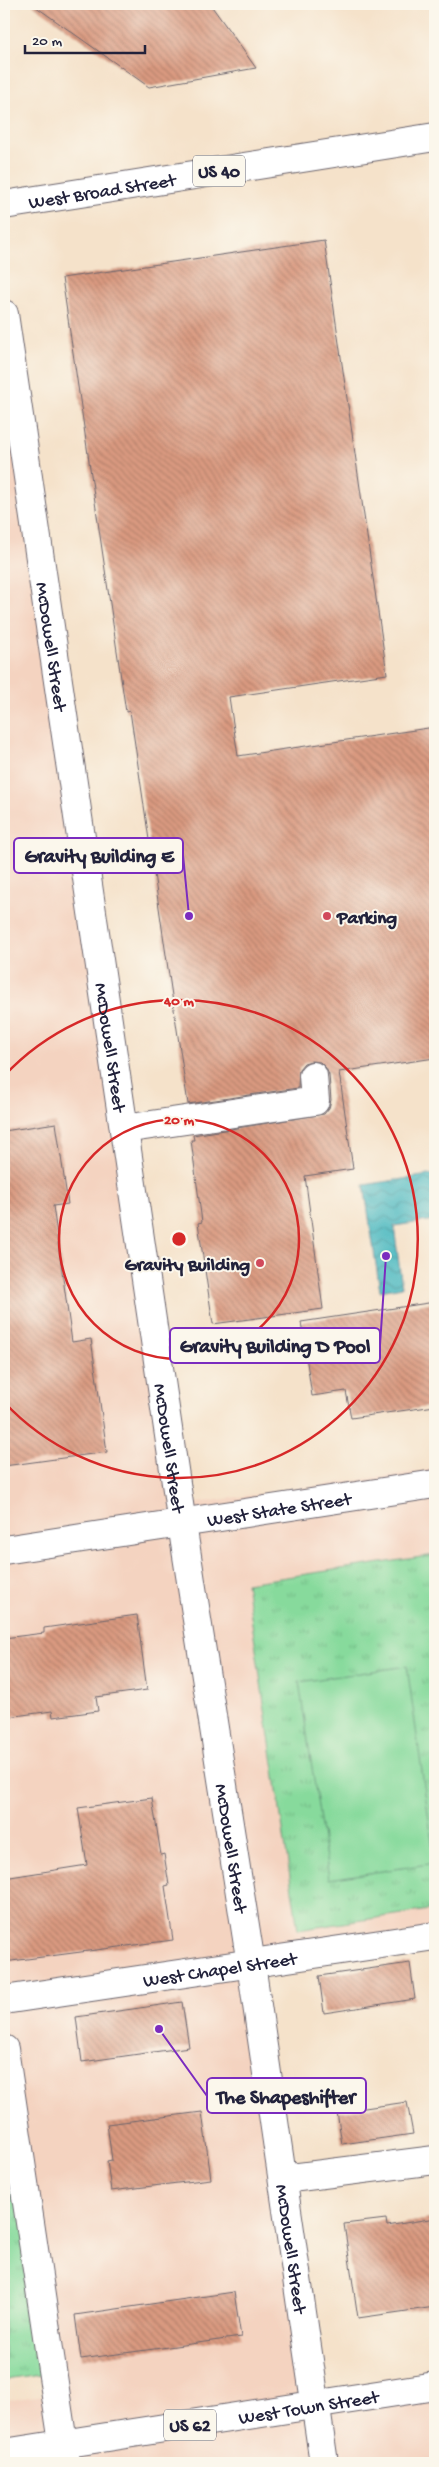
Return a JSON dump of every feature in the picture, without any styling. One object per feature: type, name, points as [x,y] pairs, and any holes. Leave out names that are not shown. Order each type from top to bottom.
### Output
[{"type":"street","name":"West Broad Street","points":[[4,205],[435,137]]},
{"type":"street","name":"McDowell Street","points":[[4,314],[182,1524],[251,1964],[324,2463]]},
{"type":"street","points":[[124,1129],[315,1101],[313,1076]]},
{"type":"street","name":"West State Street","points":[[4,1550],[435,1484]]},
{"type":"street","name":"West Chapel Street","points":[[4,2000],[435,1936]]},
{"type":"street","points":[[4,2049],[65,2453]]},
{"type":"street","points":[[283,2179],[435,2160]]},
{"type":"street","name":"West Town Street","points":[[4,2452],[65,2453],[316,2406],[435,2386]]},
{"type":"shaded area","points":[[4,313],[183,1505],[435,1469],[435,1929],[251,1958],[312,2399],[435,2382],[435,2463],[70,2463],[4,2048]]},
{"type":"shaded area","points":[[50,2394],[60,2463],[4,2463],[4,2401]]},
{"type":"green space","points":[[435,1555],[435,1909],[298,1930],[246,1583]]},
{"type":"green space","points":[[407,1666],[435,1863],[329,1879],[299,1682]]},
{"type":"green space","points":[[4,2048],[49,2374],[4,2380]]},
{"type":"water","points":[[435,1174],[435,1220],[394,1226],[402,1287],[380,1291],[364,1185]]},
{"type":"building","points":[[32,4],[210,4],[256,68],[149,87]]},
{"type":"building","points":[[324,240],[387,674],[229,697],[238,756],[435,727],[435,1058],[339,1072],[353,1169],[305,1176],[323,1309],[213,1324],[198,1223],[202,1222],[191,1140],[194,1140],[193,1135],[324,1114],[329,1108],[331,1100],[329,1075],[326,1068],[320,1062],[311,1061],[304,1063],[299,1069],[298,1088],[188,1104],[130,711],[126,712],[62,278]]},
{"type":"building","points":[[56,1123],[68,1204],[53,1206],[72,1342],[91,1339],[107,1452],[4,1466],[4,1131]]},
{"type":"building","points":[[435,1302],[435,1406],[351,1418],[346,1391],[312,1396],[301,1322]]},
{"type":"building","points":[[137,1615],[147,1690],[96,1697],[98,1711],[53,1717],[52,1711],[8,1717],[4,1686],[4,1638],[44,1633],[44,1628]]},
{"type":"building","points":[[152,1798],[161,1855],[164,1854],[169,1885],[165,1886],[173,1940],[4,1962],[4,1878],[87,1865],[78,1808]]},
{"type":"building","points":[[410,1963],[415,1999],[324,2013],[319,1976]]},
{"type":"building","points":[[182,2002],[189,2047],[82,2062],[76,2017]]},
{"type":"building","points":[[407,2102],[413,2134],[342,2144],[337,2112]]},
{"type":"building","points":[[202,2112],[211,2179],[111,2191],[107,2161],[112,2160],[107,2124]]},
{"type":"building","points":[[435,2218],[435,2307],[358,2318],[344,2224],[386,2219],[387,2226]]},
{"type":"building","points":[[234,2292],[241,2337],[81,2359],[75,2315]]},
{"type":"place","name":"Gravity Building E","points":[[189,916]]},
{"type":"place","name":"Parking","points":[[327,916]]},
{"type":"place","name":"Gravity Building D Pool","points":[[386,1256]]},
{"type":"place","name":"Gravity Building","points":[[260,1263]]},
{"type":"place","name":"The Shapeshifter","points":[[159,2029]]}]
